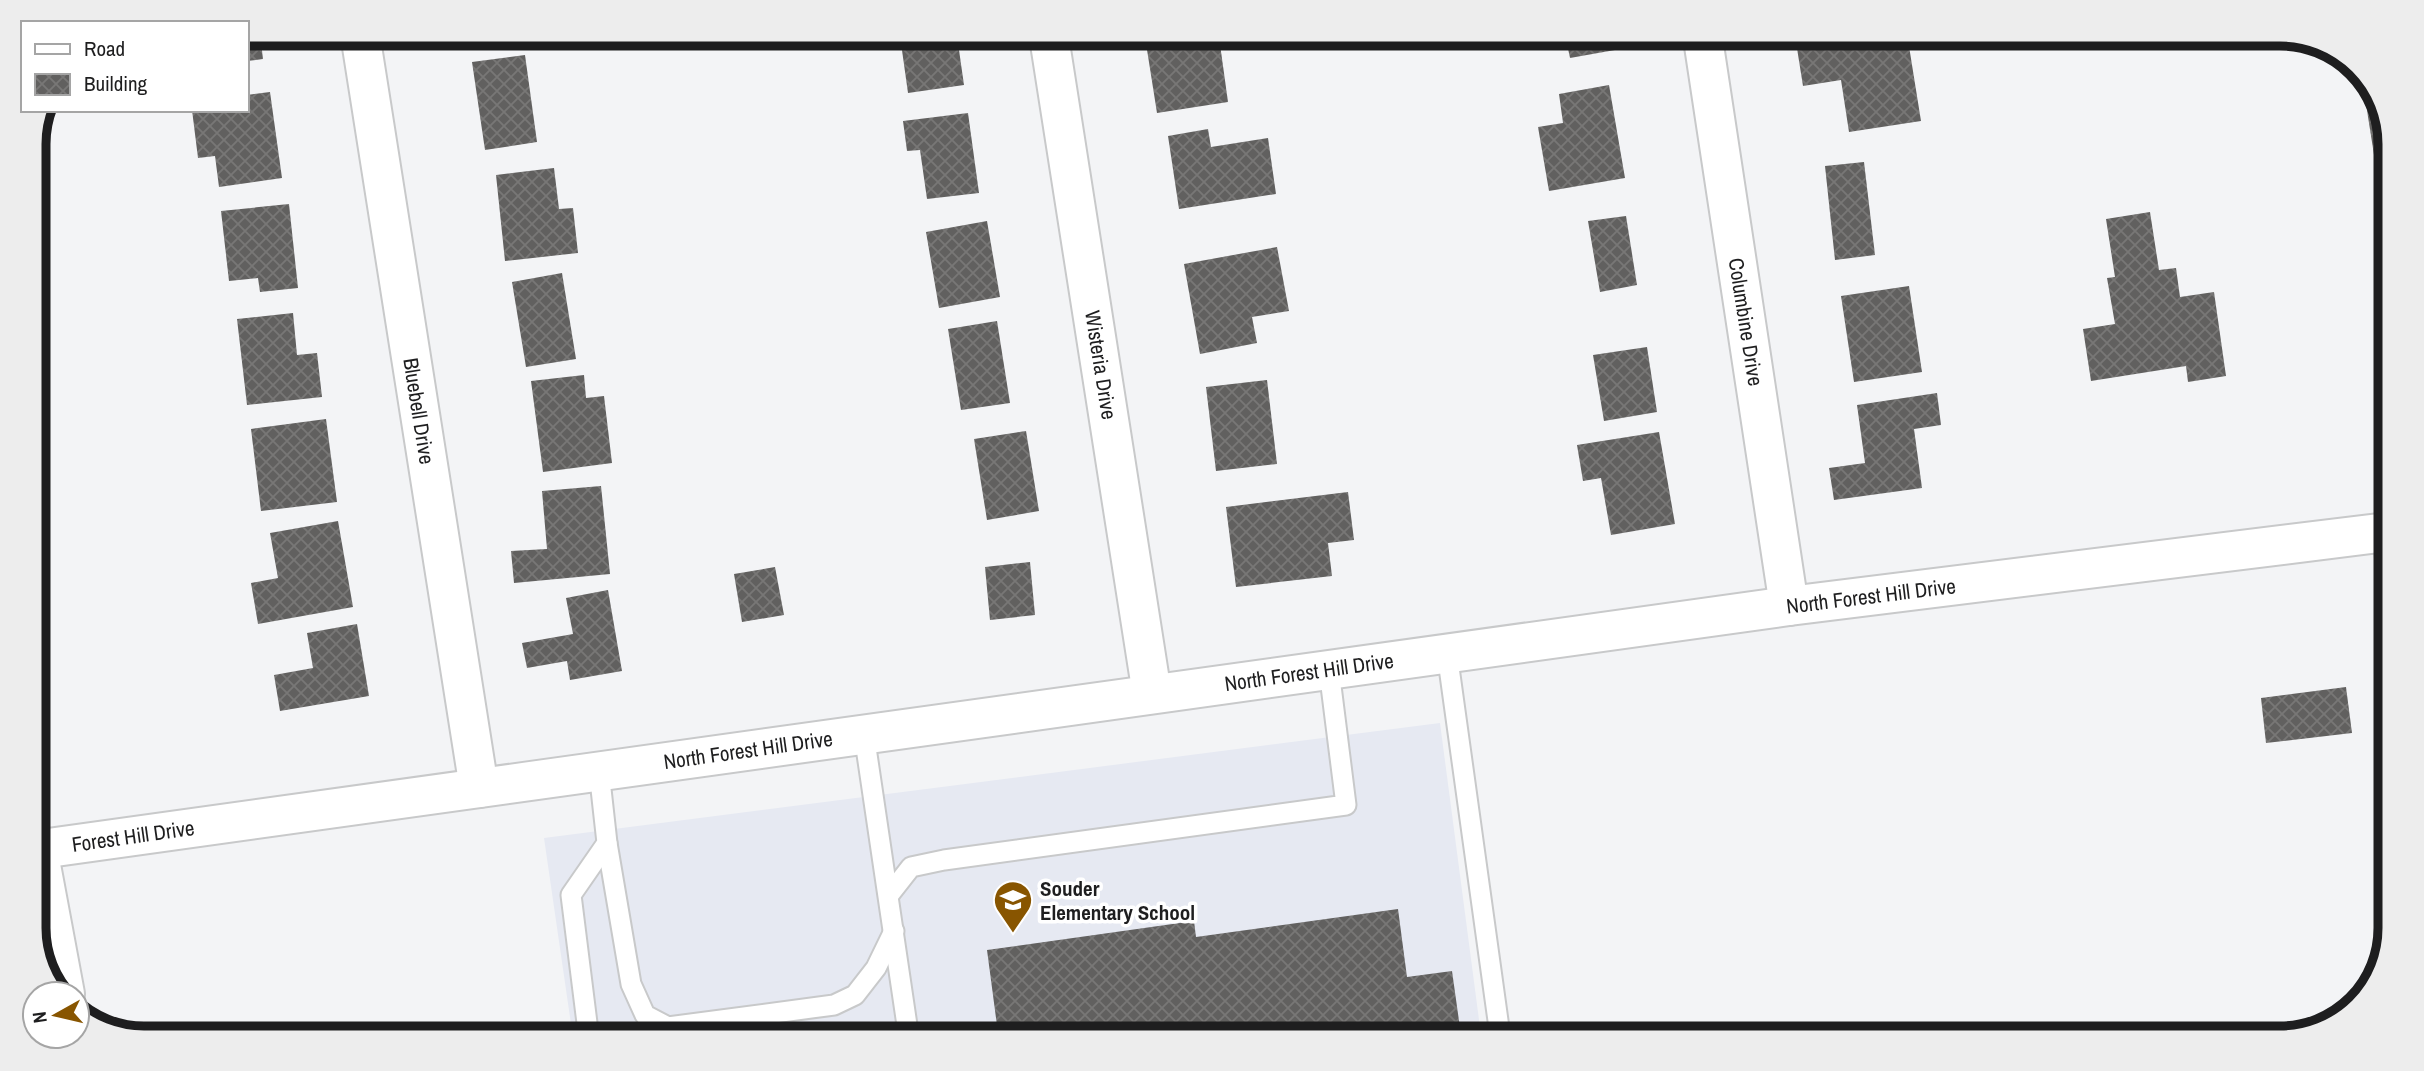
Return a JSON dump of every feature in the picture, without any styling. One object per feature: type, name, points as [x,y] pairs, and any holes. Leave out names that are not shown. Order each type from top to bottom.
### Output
[{"type":"main road","name":"Bluebell Drive","points":[[362,46],[479,788]]},
{"type":"main road","name":"Wisteria Drive","points":[[1050,46],[1152,694]]},
{"type":"main road","name":"Columbine Drive","points":[[1704,46],[1789,606]]},
{"type":"main road","name":"North Forest Hill Drive","points":[[233,821],[1789,606],[2378,544]]},
{"type":"main road","name":"Forest Hill Drive","points":[[46,848],[233,821]]},
{"type":"main road","points":[[46,899],[62,980]]},
{"type":"lane","points":[[1447,653],[1499,1026]]},
{"type":"lane","points":[[889,895],[911,867],[944,860],[1346,805],[1329,670]]},
{"type":"lane","points":[[864,734],[907,1026]]},
{"type":"lane","points":[[599,771],[607,843],[631,984],[645,1015],[666,1026]]},
{"type":"lane","points":[[587,1026],[571,895],[607,843]]},
{"type":"lane","points":[[676,1026],[834,1005],[855,995],[876,968],[894,931]]},
{"type":"shaded area","name":"Souder Elementary School","points":[[1440,723],[1480,1026],[571,1026],[544,838]]},
{"type":"building","points":[[248,46],[261,46],[263,59],[248,61]]},
{"type":"building","points":[[901,46],[958,46],[964,85],[908,93]]},
{"type":"building","points":[[1146,46],[1220,46],[1228,102],[1157,113]]},
{"type":"building","points":[[1567,46],[1614,46],[1615,50],[1570,58]]},
{"type":"building","points":[[1797,46],[1909,46],[1921,121],[1849,132],[1841,80],[1803,86]]},
{"type":"building","points":[[525,55],[537,142],[485,150],[472,62]]},
{"type":"building","points":[[1609,85],[1625,178],[1549,191],[1538,127],[1563,123],[1559,94]]},
{"type":"building","points":[[270,92],[282,178],[219,187],[215,156],[198,158],[192,112],[248,112],[248,95]]},
{"type":"building","points":[[2364,93],[2377,124],[2378,180]]},
{"type":"building","points":[[968,113],[979,193],[927,199],[920,150],[907,151],[903,121]]},
{"type":"building","points":[[1208,129],[1211,147],[1268,138],[1276,194],[1179,209],[1168,136]]},
{"type":"building","points":[[1864,162],[1875,255],[1835,260],[1825,166]]},
{"type":"building","points":[[554,168],[559,209],[573,208],[578,253],[505,261],[496,175]]},
{"type":"building","points":[[289,204],[298,288],[260,292],[258,278],[229,281],[221,211]]},
{"type":"building","points":[[2150,212],[2159,270],[2176,268],[2180,297],[2214,292],[2226,376],[2188,382],[2186,366],[2091,381],[2083,329],[2115,324],[2107,278],[2115,277],[2106,219]]},
{"type":"building","points":[[1626,216],[1637,285],[1600,292],[1588,221]]},
{"type":"building","points":[[987,221],[1000,297],[939,308],[926,232]]},
{"type":"building","points":[[1277,247],[1289,311],[1252,317],[1257,343],[1200,354],[1184,264]]},
{"type":"building","points":[[562,273],[576,359],[526,367],[512,282]]},
{"type":"building","points":[[1909,286],[1922,372],[1854,382],[1841,296]]},
{"type":"building","points":[[293,313],[297,355],[317,353],[322,397],[247,405],[237,319]]},
{"type":"building","points":[[997,321],[1010,403],[961,410],[948,329]]},
{"type":"building","points":[[1647,347],[1657,412],[1604,421],[1593,355]]},
{"type":"building","points":[[584,375],[586,398],[604,396],[612,463],[543,472],[531,381]]},
{"type":"building","points":[[1267,380],[1277,464],[1216,471],[1206,387]]},
{"type":"building","points":[[1937,393],[1941,425],[1914,429],[1922,488],[1834,500],[1829,468],[1865,463],[1857,405]]},
{"type":"building","points":[[326,419],[337,502],[261,511],[251,429]]},
{"type":"building","points":[[1026,431],[1039,511],[987,520],[974,439]]},
{"type":"building","points":[[1659,432],[1675,524],[1611,535],[1601,478],[1583,481],[1577,445]]},
{"type":"building","points":[[601,486],[610,574],[514,583],[511,551],[547,549],[542,491]]},
{"type":"building","points":[[1348,492],[1354,540],[1328,543],[1332,576],[1236,587],[1226,507]]},
{"type":"building","points":[[338,521],[353,607],[258,624],[251,583],[278,578],[270,533]]},
{"type":"building","points":[[1030,562],[1035,615],[990,620],[985,567]]},
{"type":"building","points":[[775,567],[784,615],[742,622],[734,574]]},
{"type":"building","points":[[608,590],[622,671],[570,680],[567,661],[527,668],[522,643],[573,634],[566,598]]},
{"type":"building","points":[[357,624],[369,696],[280,711],[274,675],[313,668],[307,633]]},
{"type":"building","points":[[2346,687],[2352,733],[2266,743],[2261,698]]},
{"type":"building","name":"Souder Elementary School","points":[[1398,909],[1407,977],[1452,971],[1460,1026],[997,1026],[987,950],[1194,921],[1196,937]]},
{"type":"place","name":"Souder Elementary School","points":[[1013,934]]}]
